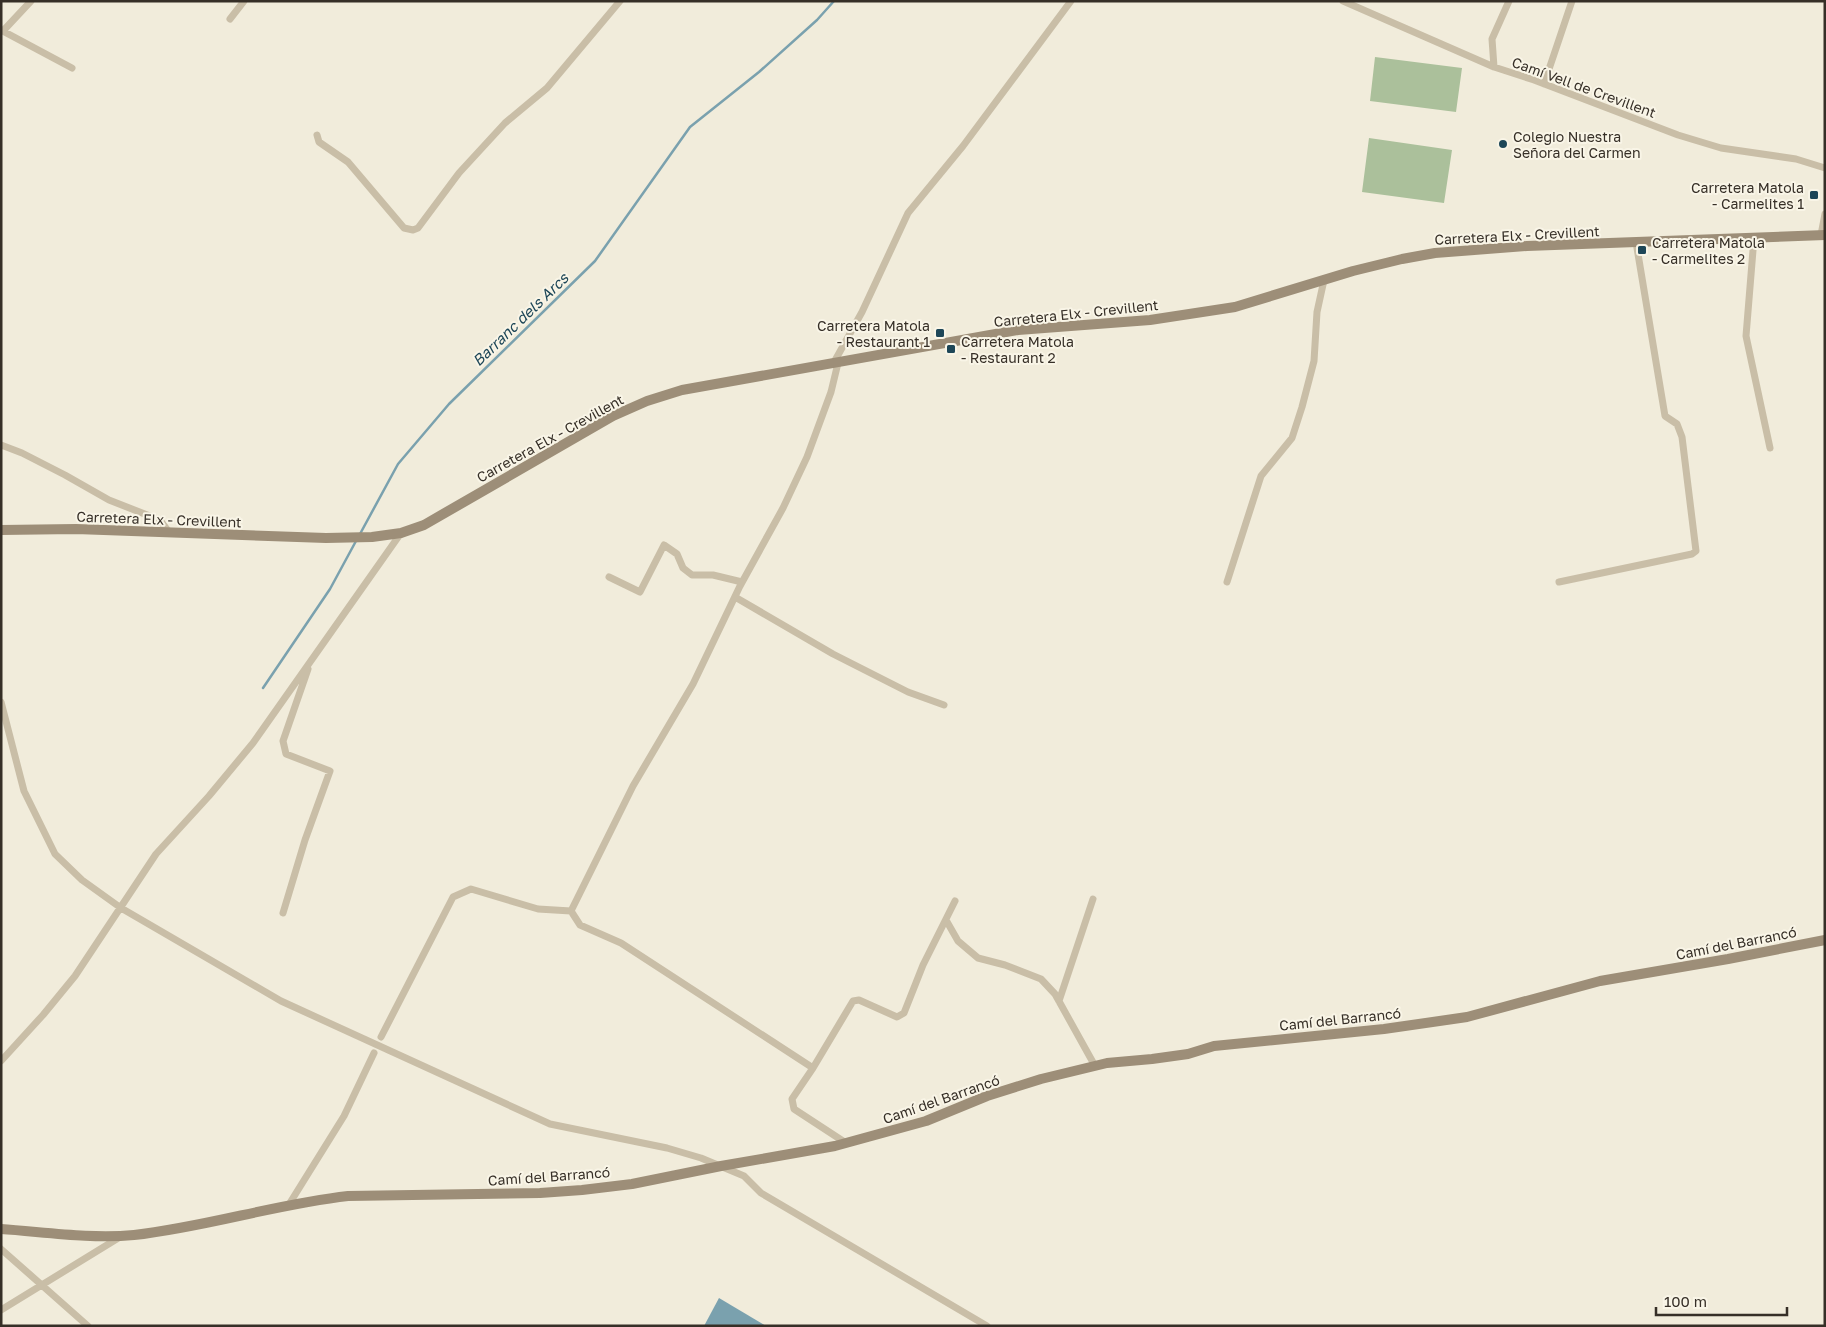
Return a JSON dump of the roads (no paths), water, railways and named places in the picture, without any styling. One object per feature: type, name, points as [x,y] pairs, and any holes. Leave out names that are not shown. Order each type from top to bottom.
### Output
[{"type":"street","points":[[31,1],[2,30],[72,68]]},
{"type":"street","points":[[230,19],[244,1]]},
{"type":"street","points":[[317,135],[319,142],[348,162],[404,228],[413,230],[418,228],[442,194],[485,144],[504,123],[547,88],[620,1]]},
{"type":"street","points":[[570,911],[633,786],[693,684],[742,582],[783,508],[807,457],[831,392],[836,363],[908,214],[963,146],[1071,1]]},
{"type":"street","name":"Camí Vell de Crevillent","points":[[1343,1],[1494,67],[1678,135],[1721,148],[1796,159],[1825,168]]},
{"type":"street","points":[[1494,67],[1492,39],[1509,1]]},
{"type":"street","points":[[1544,84],[1572,1]]},
{"type":"street","points":[[1823,235],[1825,214]]},
{"type":"street","name":"Carretera Elx - Crevillent","points":[[1,530],[76,529],[326,538],[372,537],[400,533],[424,524],[613,416],[647,400],[682,390],[1018,330],[1150,320],[1235,307],[1394,261],[1435,253],[1486,248],[1823,235]]},
{"type":"street","points":[[1754,238],[1746,336],[1770,448]]},
{"type":"street","points":[[1559,582],[1692,554],[1696,551],[1682,436],[1677,424],[1665,416],[1636,242]]},
{"type":"street","points":[[1227,582],[1262,476],[1292,438],[1302,407],[1314,361],[1317,312],[1324,280]]},
{"type":"street","points":[[1,445],[22,453],[109,500],[160,520],[169,532]]},
{"type":"street","points":[[1,1061],[75,976],[156,854],[209,796],[253,743],[400,533]]},
{"type":"street","points":[[609,577],[640,592],[664,545],[677,554],[683,568],[692,575],[713,575],[742,582]]},
{"type":"street","points":[[735,597],[833,654],[908,692],[944,705]]},
{"type":"street","points":[[283,913],[305,840],[330,771],[286,754],[283,741],[312,659]]},
{"type":"street","points":[[1,702],[24,791],[55,854],[82,880],[121,908],[281,1001],[550,1124],[667,1148],[721,1166],[744,1176],[761,1193],[987,1326]]},
{"type":"street","points":[[381,1037],[453,897],[472,889],[538,909],[570,911]]},
{"type":"street","points":[[1059,1001],[1094,899]]},
{"type":"street","points":[[846,1143],[794,1109],[792,1099],[853,1001],[859,1000],[897,1017],[904,1012],[923,965],[956,901]]},
{"type":"street","points":[[570,911],[580,925],[621,944],[813,1068]]},
{"type":"street","points":[[946,920],[958,941],[978,958],[1005,965],[1041,979],[1055,994],[1095,1066]]},
{"type":"street","name":"Camí del Barrancó","points":[[1,1229],[122,1236],[165,1230],[321,1199],[348,1196],[540,1193],[632,1184],[846,1143],[926,1121],[987,1096],[1041,1079],[1095,1066],[1179,1055],[1214,1046],[1467,1017],[1600,981],[1825,940]]},
{"type":"street","points":[[288,1206],[344,1116],[374,1053]]},
{"type":"street","points":[[1,1310],[122,1236]]},
{"type":"street","points":[[1,1249],[88,1326]]},
{"type":"water","points":[[719,1298],[766,1326],[704,1326]]},
{"type":"waterway","name":"Barranc dels Arcs","points":[[360,534],[398,464],[449,404],[595,261],[690,127],[759,72],[817,20],[834,1]]},
{"type":"waterway","name":"Barranc dels Arcs","points":[[263,688],[330,589],[356,541]]},
{"type":"place","name":"Colegio Nuestra Señora del Carmen","points":[[1503,144]]},
{"type":"place","name":"Carretera Matola - Carmelites 1","points":[[1814,195]]},
{"type":"place","name":"Carretera Matola - Carmelites 2","points":[[1642,250]]},
{"type":"place","name":"Carretera Matola - Restaurant 1","points":[[940,333]]},
{"type":"place","name":"Carretera Matola - Restaurant 2","points":[[951,349]]}]
